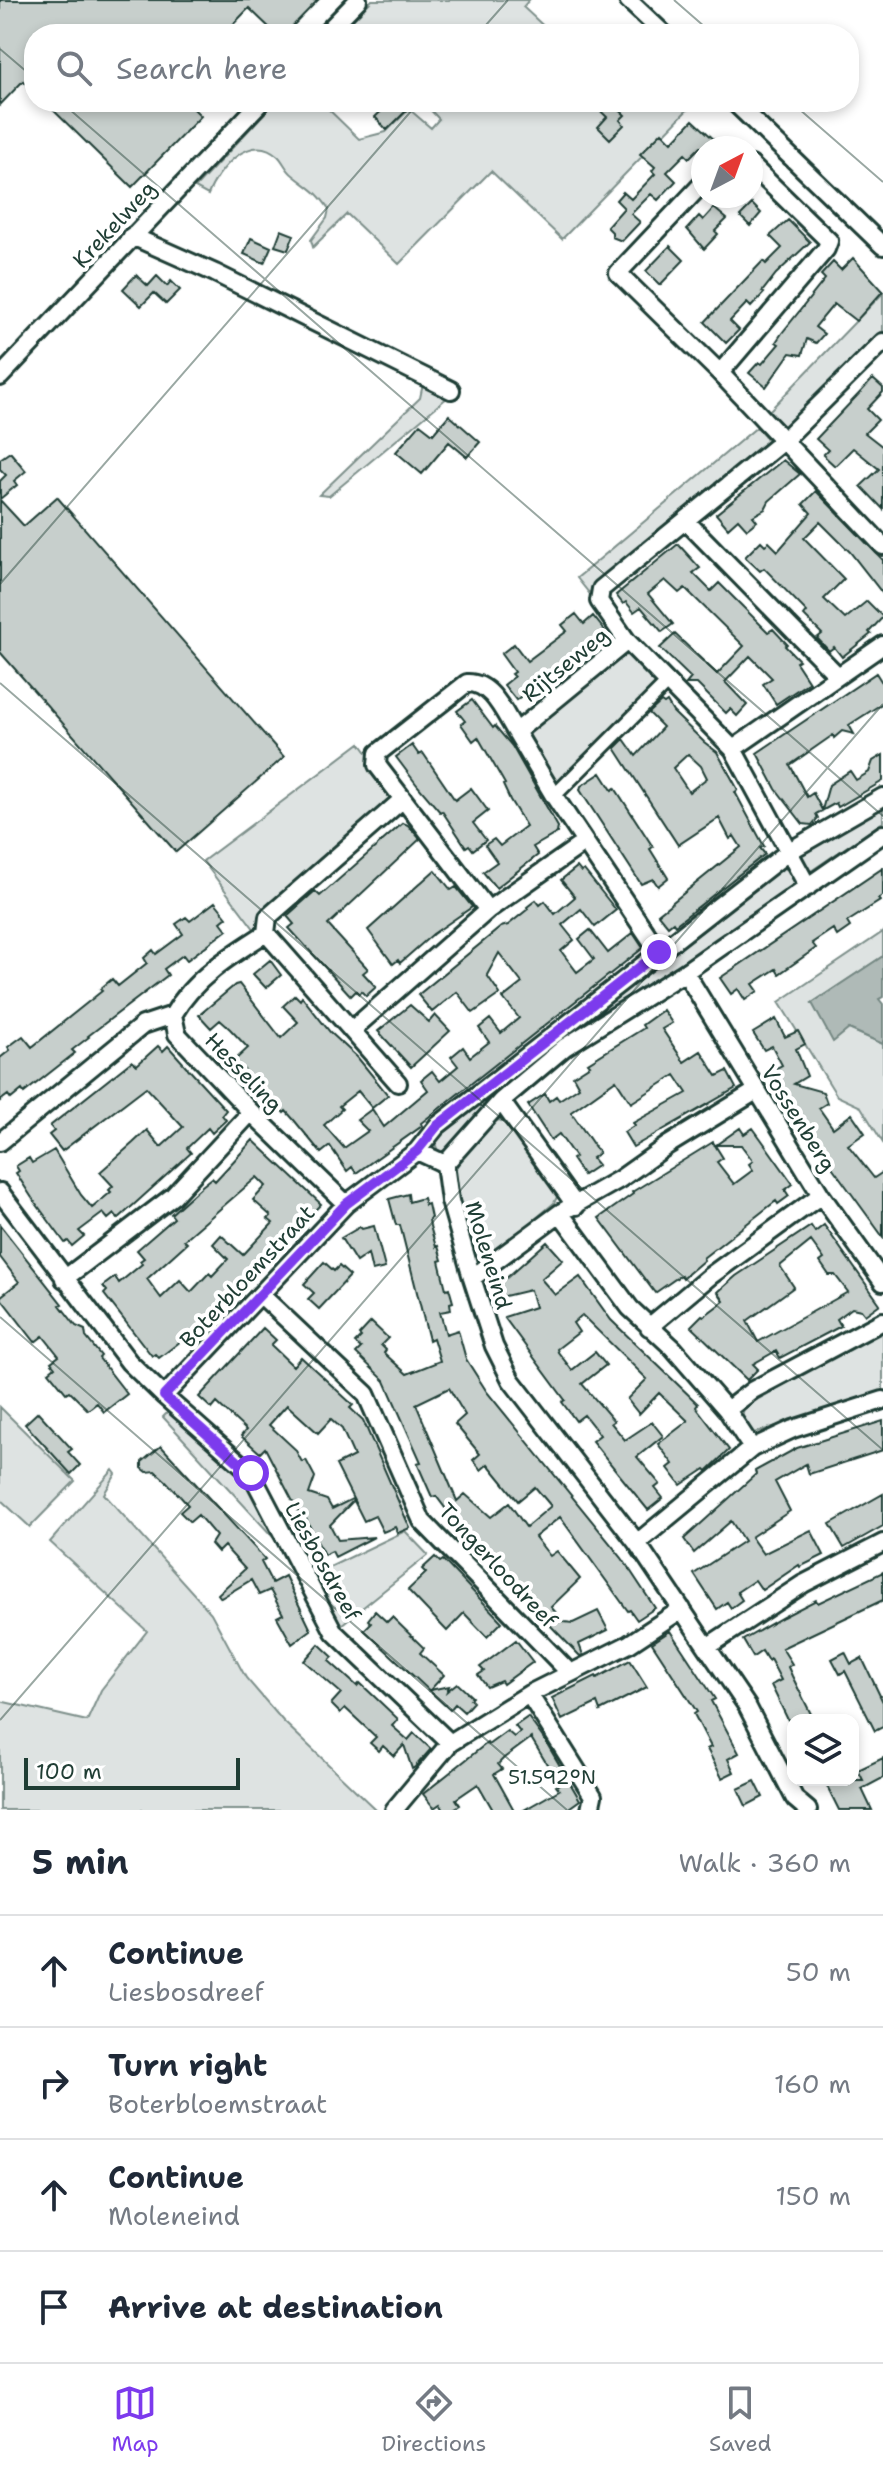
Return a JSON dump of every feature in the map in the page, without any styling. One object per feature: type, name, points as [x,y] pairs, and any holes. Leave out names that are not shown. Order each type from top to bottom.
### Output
[{"type":"street","points":[[335,24],[358,0]]},
{"type":"street","points":[[628,0],[653,24]]},
{"type":"street","name":"Krekelweg","points":[[0,377],[251,112]]},
{"type":"street","points":[[744,112],[883,246]]},
{"type":"street","points":[[720,373],[826,249],[829,241],[763,177]]},
{"type":"street","points":[[691,196],[618,273],[880,533]]},
{"type":"street","points":[[132,236],[215,273],[451,390]]},
{"type":"street","name":"Rijtseweg","points":[[488,910],[377,765],[378,753],[467,683],[487,687],[516,732],[627,641],[599,601],[601,589],[784,440],[883,342]]},
{"type":"street","points":[[686,521],[838,676]]},
{"type":"street","points":[[627,641],[733,749],[808,887]]},
{"type":"street","points":[[733,749],[883,645]]},
{"type":"street","points":[[554,796],[668,682]]},
{"type":"street","points":[[516,732],[554,796],[659,952]]},
{"type":"street","points":[[883,797],[788,852],[437,1126],[417,1151],[445,1164],[501,1101],[565,1047],[685,972],[883,834]]},
{"type":"street","points":[[398,1083],[266,933],[268,917],[403,799]]},
{"type":"street","points":[[353,1029],[488,910],[585,842]]},
{"type":"street","points":[[0,1142],[143,1025],[173,1015],[184,994],[235,953],[266,933]]},
{"type":"street","name":"Vossenberg","points":[[685,972],[821,1195],[883,1282]]},
{"type":"street","name":"Hesseling","points":[[173,1015],[177,1034],[251,1112],[346,1204]]},
{"type":"street","points":[[472,1278],[560,1213],[576,1206],[756,1091]]},
{"type":"street","points":[[501,1101],[576,1206]]},
{"type":"street","points":[[64,1279],[173,1196],[251,1112]]},
{"type":"street","name":"Boterbloemstraat","points":[[164,1396],[346,1204],[417,1151]]},
{"type":"street","name":"Moleneind","points":[[445,1164],[450,1201],[472,1278],[494,1346],[511,1380],[637,1543],[747,1706],[795,1799],[808,1810]]},
{"type":"street","points":[[0,1192],[129,1362],[164,1396]]},
{"type":"street","points":[[649,1327],[710,1276],[821,1195]]},
{"type":"street","points":[[560,1213],[630,1308],[673,1348],[727,1410],[752,1448]]},
{"type":"street","name":"Tongerloodreef","points":[[261,1295],[366,1394],[422,1521],[569,1672]]},
{"type":"street","points":[[727,1410],[753,1390],[883,1321]]},
{"type":"street","name":"Liesbosdreef","points":[[164,1396],[251,1473],[334,1632],[450,1743]]},
{"type":"street","points":[[637,1543],[752,1448],[793,1429],[883,1400]]},
{"type":"street","points":[[707,1647],[803,1584],[883,1543]]},
{"type":"street","points":[[394,1810],[450,1743],[529,1694],[629,1644],[682,1609]]},
{"type":"street","points":[[529,1694],[593,1796],[590,1810]]},
{"type":"shaded area","points":[[372,0],[529,0],[523,7],[541,24],[349,24]]},
{"type":"shaded area","points":[[266,112],[331,112],[359,139],[386,132],[406,112],[412,112],[431,128],[439,119],[432,112],[685,112],[562,239],[491,171],[399,264],[347,214],[313,247],[311,240],[327,218],[329,209],[316,193],[291,173],[278,156],[267,149],[257,148],[236,157],[219,175],[208,195],[195,188]]},
{"type":"shaded area","points":[[883,293],[883,334],[794,427],[784,426],[769,411]]},
{"type":"shaded area","points":[[423,384],[448,397],[329,496],[319,495],[420,398]]},
{"type":"shaded area","points":[[757,427],[769,441],[589,593],[577,578]]},
{"type":"shaded area","points":[[629,650],[663,681],[558,786],[530,736],[530,727]]},
{"type":"shaded area","points":[[360,743],[396,792],[261,916],[255,930],[203,861]]},
{"type":"shaded area","points":[[883,803],[883,822],[808,873],[796,854]]},
{"type":"shaded area","points":[[779,867],[793,871],[797,879],[792,896],[677,965],[564,1040],[520,1074],[479,1112],[445,1155],[439,1154],[435,1143],[442,1131]]},
{"type":"shaded area","points":[[883,932],[883,956],[812,1003],[849,1029],[883,1044],[883,1143],[861,1107],[837,1096],[779,1002]]},
{"type":"shaded area","points":[[883,956],[883,997],[879,999],[883,1004],[883,1044],[849,1029],[833,1042],[812,1003]]},
{"type":"shaded area","points":[[499,1120],[511,1125],[555,1186],[558,1195],[554,1203],[486,1261],[474,1262],[458,1205],[455,1173],[465,1152]]},
{"type":"shaded area","points":[[883,1330],[883,1393],[749,1432],[742,1418],[744,1407]]},
{"type":"shaded area","points":[[0,1407],[75,1481],[30,1527],[0,1499]]},
{"type":"shaded area","points":[[172,1408],[253,1485],[283,1548],[163,1417]]},
{"type":"shaded area","points":[[113,1470],[116,1474],[104,1494],[211,1613],[246,1678],[283,1721],[376,1810],[0,1810],[0,1701],[87,1721],[101,1690],[147,1631],[50,1542]]},
{"type":"shaded area","points":[[405,1531],[428,1555],[341,1625],[313,1575]]},
{"type":"building","points":[[0,0],[318,0],[295,24],[266,24],[249,8],[234,24],[24,24],[24,82],[0,105]]},
{"type":"building","points":[[55,112],[197,112],[201,116],[132,187]]},
{"type":"building","points":[[380,112],[405,112],[387,130],[375,117]]},
{"type":"building","points":[[602,112],[622,112],[625,115],[620,120],[624,125],[610,139],[598,127],[607,117]]},
{"type":"building","points":[[693,120],[710,136],[691,136],[691,156],[689,158],[685,154],[667,172],[676,181],[658,200],[651,194],[631,214],[640,222],[622,241],[612,237],[607,227],[624,208],[616,200],[623,192],[631,199],[655,174],[652,171],[655,167],[640,154],[662,132],[672,142]]},
{"type":"building","points":[[714,208],[727,219],[704,249],[687,229],[699,216],[703,220]]},
{"type":"building","points":[[748,208],[756,208],[761,213],[750,226],[740,216]]},
{"type":"building","points":[[788,220],[810,242],[776,274],[751,307],[747,303],[730,321],[739,330],[726,343],[705,322],[763,261],[766,264],[782,248],[770,236]]},
{"type":"building","points":[[281,230],[294,235],[288,250],[275,246]]},
{"type":"building","points":[[251,238],[271,247],[264,263],[244,254]]},
{"type":"building","points":[[670,246],[684,260],[660,285],[646,271]]},
{"type":"building","points":[[853,258],[883,291],[856,321],[834,304],[815,327],[824,334],[816,343],[807,339],[802,355],[790,353],[766,387],[749,373],[759,362],[762,364],[779,344],[776,342],[782,333],[825,279],[821,275],[833,262],[841,270]]},
{"type":"building","points":[[136,275],[148,286],[157,276],[167,286],[171,281],[180,290],[166,304],[154,293],[141,306],[123,289]]},
{"type":"building","points":[[873,379],[883,388],[883,392],[867,409],[878,420],[865,433],[883,447],[883,509],[861,486],[879,469],[853,448],[835,466],[823,455],[828,450],[816,439]]},
{"type":"building","points":[[449,415],[480,442],[467,457],[449,442],[422,474],[396,452],[420,424],[433,434]]},
{"type":"building","points":[[10,452],[26,471],[14,481],[17,485],[0,499],[0,481],[6,475],[0,469],[0,459]]},
{"type":"building","points":[[783,460],[800,474],[769,501],[765,509],[753,516],[757,521],[747,529],[738,519],[728,528],[716,514]]},
{"type":"building","points":[[816,491],[883,560],[883,594],[850,552],[820,522],[804,538],[844,579],[824,599],[845,619],[867,601],[883,617],[869,632],[871,634],[842,657],[834,647],[829,651],[817,638],[822,634],[804,616],[807,612],[764,568],[760,571],[745,557],[761,541],[765,545],[769,542],[778,551],[811,513],[803,504]]},
{"type":"building","points":[[57,497],[284,757],[176,852],[0,652],[0,500],[24,526]]},
{"type":"building","points":[[678,544],[700,568],[693,573],[711,591],[719,583],[768,632],[773,629],[799,660],[796,662],[809,682],[776,704],[763,684],[772,678],[750,656],[725,682],[747,705],[737,716],[730,709],[726,713],[697,684],[686,684],[691,678],[660,648],[675,634],[717,674],[744,646],[685,588],[679,593],[665,580],[648,594],[673,624],[662,632],[641,607],[634,612],[616,595]]},
{"type":"building","points":[[576,614],[584,624],[593,616],[605,631],[543,683],[541,681],[516,700],[504,685],[514,677],[511,674],[514,672],[501,654],[514,644],[527,661],[567,631],[562,625]]},
{"type":"building","points":[[876,673],[883,684],[883,703],[849,725],[854,734],[842,731],[834,738],[833,735],[790,765],[807,797],[813,793],[822,810],[829,785],[850,771],[856,780],[869,772],[873,761],[883,755],[883,781],[838,807],[836,803],[816,814],[818,818],[812,825],[803,824],[776,789],[757,753]]},
{"type":"building","points":[[472,700],[493,728],[495,726],[512,746],[558,827],[557,833],[533,847],[538,855],[496,888],[483,872],[497,862],[485,845],[494,839],[500,846],[526,826],[478,737],[473,741],[461,724],[465,721],[457,711]]},
{"type":"building","points":[[661,702],[667,702],[673,712],[717,752],[738,790],[735,792],[764,846],[760,848],[765,854],[675,925],[673,922],[668,926],[658,914],[741,847],[734,836],[730,839],[719,818],[678,845],[615,748],[624,739],[636,756],[663,727],[649,713]],"holes":[[[688,754],[701,766],[707,778],[689,792],[673,768]]]},
{"type":"building","points":[[412,745],[419,755],[423,753],[455,800],[471,788],[488,811],[473,823],[486,840],[473,850],[469,845],[466,847],[442,811],[396,757]]},
{"type":"building","points":[[601,773],[612,790],[615,788],[653,847],[650,849],[668,878],[658,886],[653,879],[641,884],[580,790],[581,786]]},
{"type":"building","points":[[403,823],[420,839],[328,925],[368,969],[363,973],[376,987],[366,996],[356,991],[351,996],[289,928],[294,924],[287,916],[315,891],[320,896]]},
{"type":"building","points":[[577,867],[581,872],[584,870],[616,910],[595,927],[581,909],[562,925],[574,940],[561,951],[577,972],[594,959],[579,939],[590,930],[608,953],[633,933],[643,948],[421,1123],[422,1126],[356,1173],[352,1167],[347,1171],[330,1146],[321,1153],[286,1111],[284,1113],[235,1060],[248,1048],[230,1029],[220,1020],[211,1028],[199,1015],[239,984],[281,1038],[298,1022],[283,1006],[295,995],[300,1000],[302,997],[388,1095],[372,1108],[358,1091],[339,1106],[342,1109],[324,1125],[344,1148],[368,1131],[357,1120],[372,1109],[384,1127],[428,1090],[421,1080],[432,1071],[440,1081],[458,1066],[451,1057],[463,1047],[470,1057],[489,1042],[479,1028],[490,1019],[501,1033],[519,1018],[503,998],[522,983],[499,953],[487,975],[500,994],[473,1013],[457,992],[432,1012],[418,995],[536,900],[540,905],[545,901],[555,914],[575,897],[561,880]]},
{"type":"building","points":[[883,868],[883,895],[878,899],[880,901],[847,922],[850,927],[837,936],[833,929],[812,943],[816,948],[779,974],[776,969],[753,984],[758,991],[745,1000],[738,989],[731,994],[720,978]]},
{"type":"building","points":[[435,870],[451,890],[456,887],[472,907],[433,934],[400,963],[398,960],[393,964],[368,930]]},
{"type":"building","points":[[215,902],[227,917],[221,922],[227,930],[187,960],[183,955],[164,969],[168,975],[88,1036],[72,1050],[75,1053],[24,1093],[22,1090],[11,1099],[8,1095],[0,1101],[0,1058],[10,1050],[8,1047],[23,1036],[32,1047],[102,991],[100,989],[112,979],[118,986],[147,963],[144,958],[153,950],[156,954],[183,934],[176,924],[186,917],[190,921]]},
{"type":"building","points":[[270,960],[281,975],[266,988],[253,974]]},
{"type":"building","points":[[410,1005],[429,1022],[435,1015],[450,1031],[411,1067],[378,1031]]},
{"type":"building","points":[[663,1010],[672,1023],[662,1029],[684,1062],[701,1051],[717,1076],[727,1071],[736,1088],[633,1147],[624,1132],[635,1125],[633,1123],[687,1093],[675,1075],[631,1103],[616,1080],[571,1112],[599,1153],[592,1158],[598,1165],[583,1175],[559,1134],[551,1140],[528,1105],[545,1094],[549,1101],[556,1096],[559,1100],[579,1087],[573,1076],[644,1028],[642,1025]]},
{"type":"building","points":[[776,1019],[785,1037],[798,1031],[805,1044],[796,1049],[807,1076],[794,1084],[823,1092],[827,1103],[819,1108],[833,1128],[852,1114],[865,1133],[848,1145],[874,1178],[883,1172],[883,1237],[814,1142],[811,1144],[785,1102],[790,1099],[773,1070],[782,1065],[772,1046],[764,1050],[753,1033]]},
{"type":"building","points":[[158,1046],[163,1051],[168,1046],[226,1110],[222,1115],[226,1120],[212,1133],[208,1128],[187,1148],[191,1153],[118,1219],[114,1214],[108,1219],[103,1213],[79,1231],[84,1236],[72,1246],[68,1241],[65,1243],[16,1173],[19,1171],[16,1166],[29,1158],[32,1163],[54,1150],[92,1208],[111,1192],[109,1190],[113,1186],[100,1172],[147,1130],[161,1147],[183,1127],[146,1087],[62,1151],[49,1135],[54,1131],[50,1126],[132,1061],[137,1065]]},
{"type":"building","points":[[740,1128],[744,1134],[753,1128],[761,1139],[793,1184],[785,1190],[789,1196],[778,1204],[776,1201],[703,1258],[683,1278],[681,1275],[655,1293],[599,1218],[632,1192],[713,1142],[723,1158],[717,1162],[734,1184],[753,1170],[749,1164],[753,1161],[741,1145],[716,1145]]},
{"type":"building","points":[[253,1140],[321,1204],[187,1340],[185,1338],[159,1358],[155,1354],[152,1356],[104,1294],[107,1291],[103,1286],[115,1277],[119,1283],[142,1264],[140,1261],[144,1258],[137,1250],[174,1218],[171,1214],[202,1186],[212,1178],[215,1181]],"holes":[[[257,1177],[266,1186],[253,1200],[271,1216],[268,1219],[273,1223],[243,1255],[221,1235],[213,1244],[228,1259],[212,1276],[209,1273],[191,1292],[180,1280],[161,1298],[147,1279],[187,1243],[184,1240]]]},
{"type":"building","points":[[408,1194],[409,1202],[423,1198],[425,1205],[428,1204],[430,1226],[442,1260],[439,1261],[446,1289],[449,1288],[453,1302],[450,1303],[451,1310],[440,1312],[446,1334],[458,1330],[466,1359],[487,1392],[622,1558],[655,1608],[637,1620],[560,1517],[535,1537],[550,1556],[557,1551],[580,1579],[551,1607],[564,1622],[573,1623],[598,1611],[608,1630],[579,1644],[583,1655],[580,1656],[451,1523],[448,1519],[451,1516],[436,1496],[432,1497],[417,1463],[421,1462],[385,1381],[356,1353],[361,1348],[355,1343],[371,1322],[388,1338],[381,1345],[386,1350],[384,1353],[407,1374],[440,1361],[433,1338],[429,1340],[400,1225],[396,1225],[389,1199]],"holes":[[[449,1388],[465,1415],[455,1424],[480,1454],[473,1460],[481,1470],[488,1464],[518,1501],[535,1487],[551,1506],[526,1527],[509,1503],[491,1517],[465,1494],[457,1501],[416,1404]]]},
{"type":"building","points":[[0,1225],[76,1326],[85,1330],[86,1337],[101,1356],[99,1358],[127,1394],[104,1412],[97,1403],[88,1410],[69,1391],[66,1393],[49,1372],[55,1367],[51,1362],[59,1356],[43,1336],[35,1342],[0,1297],[19,1282],[0,1257]]},
{"type":"building","points":[[824,1225],[880,1304],[865,1315],[861,1310],[852,1308],[837,1319],[841,1326],[780,1358],[776,1351],[753,1364],[758,1369],[747,1380],[691,1326],[724,1301],[718,1292],[736,1276],[811,1226],[815,1232]],"holes":[[[811,1241],[824,1259],[820,1262],[829,1275],[835,1275],[848,1292],[758,1342],[747,1321],[794,1287],[780,1266]]]},
{"type":"building","points":[[374,1226],[385,1268],[372,1271],[368,1254],[356,1262],[341,1238],[360,1227]]},
{"type":"building","points":[[547,1242],[563,1260],[541,1279],[555,1295],[580,1277],[611,1320],[698,1404],[696,1407],[729,1450],[707,1471],[705,1469],[681,1485],[668,1468],[673,1464],[658,1444],[688,1421],[659,1393],[639,1414],[627,1399],[647,1379],[582,1315],[573,1323],[579,1332],[557,1349],[558,1352],[572,1370],[595,1352],[606,1365],[582,1384],[614,1421],[611,1423],[625,1440],[652,1422],[663,1436],[637,1457],[660,1484],[655,1488],[663,1498],[648,1510],[592,1441],[600,1435],[584,1415],[576,1421],[562,1402],[565,1400],[504,1317],[535,1307],[530,1290],[501,1297],[494,1289]]},
{"type":"building","points":[[324,1262],[334,1271],[339,1266],[350,1276],[319,1309],[308,1299],[314,1293],[304,1284]]},
{"type":"building","points":[[263,1328],[276,1340],[271,1345],[293,1366],[301,1357],[353,1405],[350,1408],[363,1420],[410,1528],[398,1533],[395,1527],[383,1532],[375,1516],[364,1521],[336,1465],[354,1456],[342,1429],[331,1419],[318,1433],[287,1405],[269,1425],[295,1449],[302,1462],[306,1460],[315,1477],[309,1494],[327,1500],[332,1509],[353,1501],[330,1525],[338,1540],[374,1537],[335,1557],[332,1551],[324,1555],[265,1448],[260,1453],[241,1436],[246,1430],[217,1403],[212,1409],[199,1397]]},
{"type":"building","points":[[38,1412],[72,1449],[68,1452],[80,1465],[71,1474],[25,1424]]},
{"type":"building","points":[[883,1421],[883,1450],[809,1474],[806,1464],[775,1482],[790,1511],[751,1537],[763,1554],[811,1530],[824,1555],[799,1565],[762,1590],[755,1580],[737,1592],[742,1600],[731,1608],[727,1602],[717,1609],[694,1574],[744,1541],[731,1521],[694,1553],[684,1539],[756,1474],[755,1471],[797,1448]]},
{"type":"building","points":[[161,1446],[265,1559],[261,1562],[272,1583],[285,1576],[311,1630],[292,1644],[277,1617],[283,1614],[270,1590],[259,1595],[251,1580],[221,1598],[218,1594],[245,1569],[224,1546],[218,1552],[211,1544],[216,1536],[198,1515],[190,1522],[180,1512],[188,1505],[166,1481],[155,1471],[147,1472],[142,1468],[142,1462]]},
{"type":"building","points":[[883,1494],[883,1526],[844,1548],[830,1524]]},
{"type":"building","points":[[435,1557],[440,1562],[443,1560],[502,1622],[487,1637],[464,1613],[447,1631],[408,1590],[426,1573],[422,1569]]},
{"type":"building","points":[[883,1572],[883,1600],[782,1648],[792,1664],[788,1667],[811,1714],[787,1714],[787,1718],[771,1685],[781,1680],[770,1659],[768,1661],[762,1651],[753,1657],[743,1640],[816,1600],[818,1603]]},
{"type":"building","points":[[375,1611],[387,1622],[392,1617],[424,1648],[420,1653],[444,1675],[430,1690],[449,1686],[447,1691],[457,1683],[472,1697],[473,1702],[464,1712],[455,1704],[450,1710],[364,1630],[371,1623],[368,1620]]},
{"type":"building","points":[[670,1631],[715,1699],[711,1701],[739,1753],[728,1759],[734,1772],[722,1778],[707,1749],[711,1747],[694,1714],[697,1712],[652,1643]]},
{"type":"building","points":[[516,1640],[533,1662],[503,1684],[501,1681],[487,1687],[478,1675],[484,1671],[480,1667]]},
{"type":"building","points":[[319,1644],[333,1657],[329,1661],[357,1686],[360,1683],[398,1719],[392,1726],[408,1740],[414,1733],[431,1749],[415,1767],[412,1769],[404,1745],[394,1756],[383,1746],[379,1751],[370,1743],[376,1737],[345,1708],[340,1713],[331,1704],[341,1693],[304,1661]]},
{"type":"building","points":[[845,1652],[851,1664],[862,1658],[883,1702],[883,1727],[875,1731],[845,1671],[840,1674],[832,1659]]},
{"type":"building","points":[[630,1660],[647,1687],[600,1711],[597,1703],[562,1720],[552,1698]]},
{"type":"building","points":[[528,1717],[580,1800],[566,1810],[524,1810],[559,1790],[556,1786],[559,1784],[531,1738],[504,1758],[498,1764],[502,1769],[494,1774],[514,1810],[493,1810],[478,1784],[456,1799],[460,1805],[452,1810],[444,1810],[440,1804],[434,1808],[423,1794],[487,1743],[507,1731],[514,1737],[520,1732],[515,1726]]},
{"type":"building","points":[[883,1758],[883,1778],[862,1789],[872,1810],[839,1810],[827,1786],[859,1786],[859,1780],[863,1780],[859,1770]]},
{"type":"building","points":[[755,1781],[763,1797],[746,1806],[738,1789]]},
{"type":"route","points":[[251,1473],[164,1396],[346,1204],[417,1151],[437,1126],[659,952]]}]
